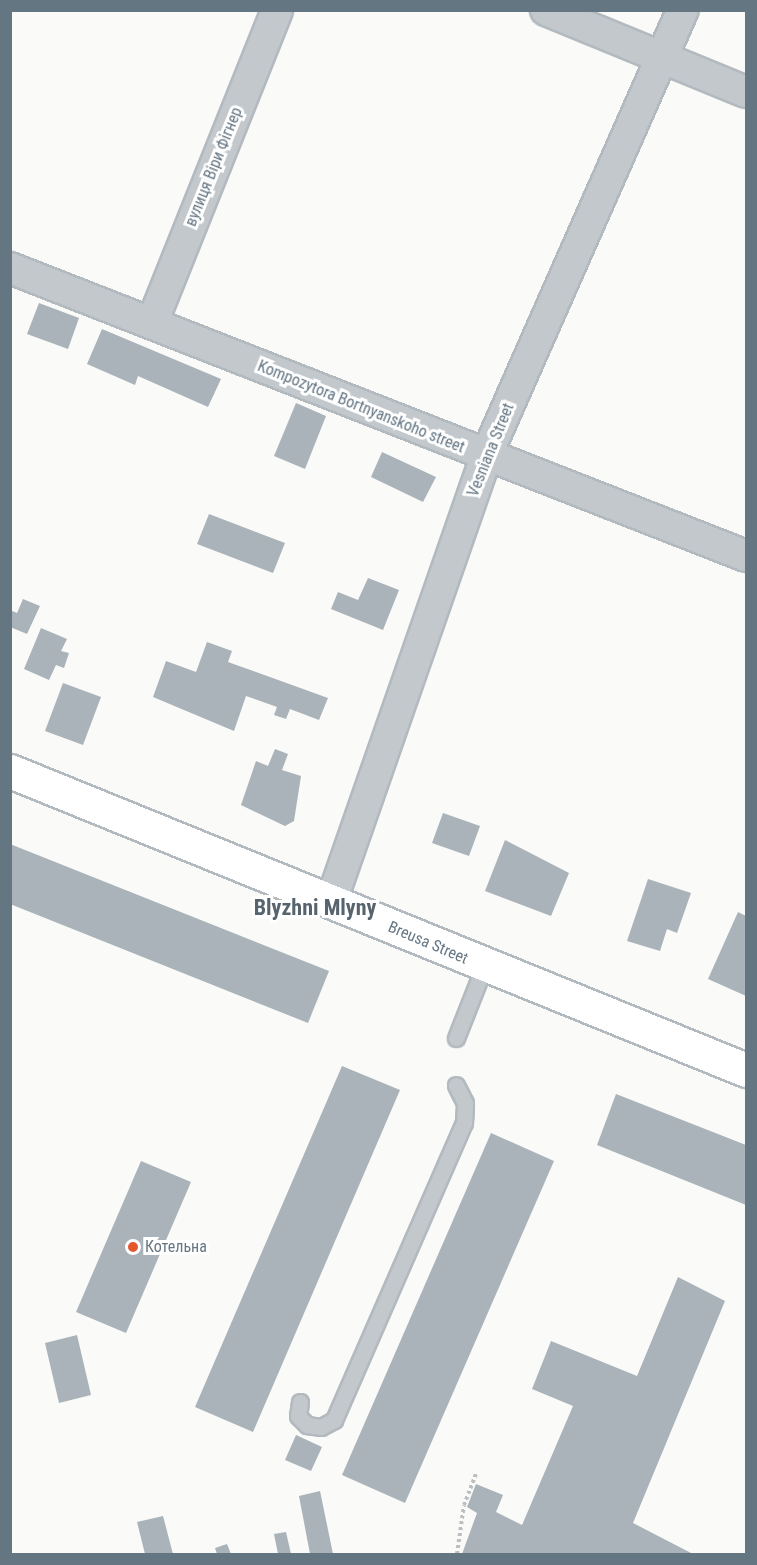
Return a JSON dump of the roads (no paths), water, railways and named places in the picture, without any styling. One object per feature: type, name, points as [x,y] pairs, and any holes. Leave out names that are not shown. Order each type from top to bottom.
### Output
[{"type":"street","name":"вулиця Віри Фігнер","points":[[152,323],[277,10]]},
{"type":"street","points":[[546,10],[747,92]]},
{"type":"street","name":"Vesniana Street","points":[[332,902],[486,456],[683,10]]},
{"type":"street","name":"Kompozytora Bortnyanskoho street","points":[[10,268],[486,456],[747,556]]},
{"type":"street","name":"Breusa Street","points":[[10,771],[484,966],[747,1070]]},
{"type":"lane","points":[[456,1038],[484,966]]},
{"type":"lane","points":[[300,1402],[298,1416],[306,1425],[321,1427],[334,1420],[464,1123],[465,1103],[456,1085]]},
{"type":"place","name":"Котельна","points":[[133,1247]]},
{"type":"district","name":"Blyzhni Mlyny","points":[[315,908]]}]
